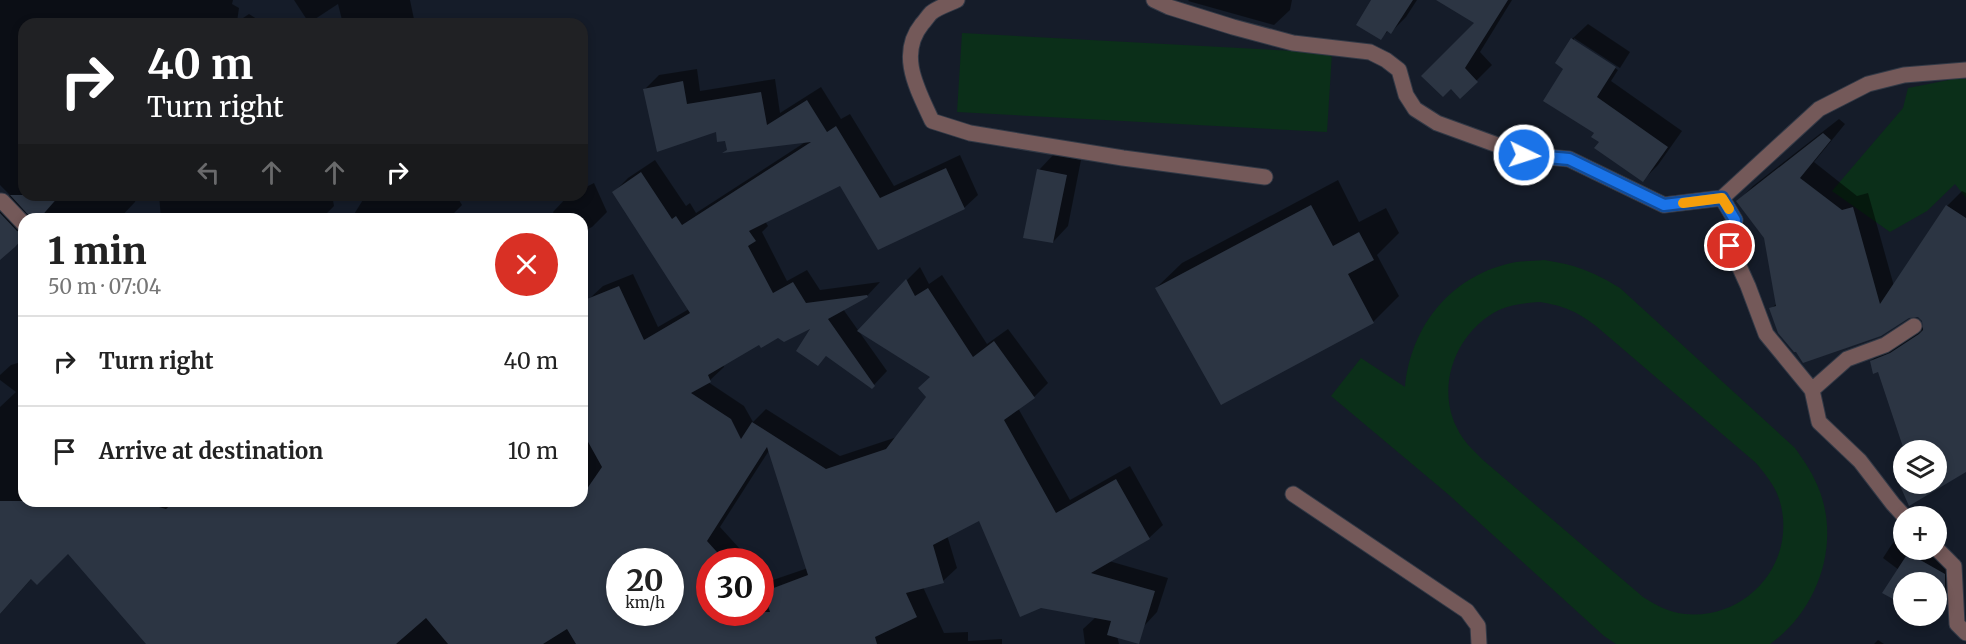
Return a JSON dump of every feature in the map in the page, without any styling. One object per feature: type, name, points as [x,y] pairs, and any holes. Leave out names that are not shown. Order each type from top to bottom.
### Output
[{"type":"street","points":[[957,0],[931,13],[919,28],[910,45],[910,66],[932,121],[970,133],[1123,158],[1265,177]]},
{"type":"street","points":[[1154,0],[1233,27],[1293,43],[1370,52],[1399,70],[1406,95],[1415,109],[1437,123],[1524,155],[1569,159],[1664,205],[1722,198],[1819,109],[1868,84],[1895,77],[1966,70]]},
{"type":"street","points":[[1722,198],[1735,220],[1730,246],[1766,334],[1812,390],[1819,422],[1860,461],[1895,506]]},
{"type":"street","points":[[0,201],[18,218]]},
{"type":"street","points":[[1812,390],[1847,359],[1885,345],[1914,326]]},
{"type":"street","points":[[1293,494],[1467,611],[1478,626],[1479,644]]},
{"type":"street","points":[[1947,559],[1954,566],[1957,624],[1966,633]]},
{"type":"green space","points":[[962,33],[1332,53],[1327,132],[957,112]]},
{"type":"green space","points":[[1959,78],[1966,79],[1966,198],[1955,184],[1927,211],[1890,232],[1832,191],[1903,108],[1908,88]]},
{"type":"green space","points":[[1544,260],[1583,270],[1620,288],[1795,448],[1809,469],[1820,492],[1826,513],[1825,555],[1812,596],[1786,630],[1770,644],[1616,644],[1604,636],[1449,495],[1331,396],[1361,358],[1405,387],[1409,364],[1426,323],[1454,290],[1493,268],[1516,262]],"holes":[[[1540,302],[1563,307],[1596,326],[1756,463],[1770,481],[1780,502],[1783,524],[1781,546],[1774,565],[1762,583],[1747,597],[1728,607],[1708,613],[1679,613],[1653,603],[1643,597],[1483,460],[1462,437],[1451,411],[1448,394],[1454,361],[1461,345],[1484,319],[1499,310],[1524,303]]]},
{"type":"building","points":[[1371,0],[1413,0],[1391,34],[1387,31],[1381,40],[1356,25]]},
{"type":"building","points":[[1436,0],[1508,0],[1465,68],[1478,82],[1460,99],[1451,89],[1443,97],[1421,76],[1474,23]]},
{"type":"building","points":[[1571,38],[1616,67],[1597,97],[1668,147],[1643,182],[1594,148],[1599,142],[1591,137],[1594,133],[1543,101],[1563,69],[1555,63]]},
{"type":"building","points":[[683,81],[687,104],[761,92],[767,125],[807,100],[827,132],[836,126],[880,198],[946,168],[965,209],[878,250],[840,186],[749,231],[756,241],[748,246],[773,293],[793,282],[806,303],[867,295],[868,297],[828,319],[875,386],[872,389],[826,356],[818,366],[796,351],[810,329],[784,342],[778,338],[761,348],[759,345],[708,375],[711,382],[691,393],[731,419],[741,439],[752,422],[826,469],[886,449],[926,397],[918,388],[930,377],[857,331],[906,279],[915,296],[928,288],[973,357],[994,341],[1035,398],[1004,420],[1056,513],[1116,479],[1150,539],[1091,573],[1155,591],[1139,644],[1107,635],[1111,621],[1041,608],[1020,617],[979,521],[933,545],[944,583],[906,593],[917,617],[875,637],[877,644],[576,644],[567,629],[543,644],[448,644],[426,618],[396,644],[146,644],[68,554],[37,585],[31,579],[0,614],[0,501],[18,501],[18,507],[159,507],[166,509],[168,507],[588,507],[588,487],[602,467],[588,442],[588,299],[619,286],[644,340],[690,313],[612,192],[641,172],[672,219],[676,216],[682,225],[811,142],[722,153],[727,150],[725,141],[717,142],[716,132],[657,152],[643,89]],"holes":[[[767,447],[808,575],[774,588],[774,626],[696,626],[696,548],[713,548],[707,541]]]},
{"type":"building","points":[[1823,133],[1831,140],[1800,178],[1842,210],[1853,207],[1880,304],[1946,205],[1966,218],[1966,472],[1947,483],[1947,440],[1901,440],[1878,372],[1873,374],[1870,361],[1890,353],[1919,334],[1923,330],[1922,321],[1918,317],[1909,318],[1881,336],[1803,363],[1778,333],[1769,308],[1776,306],[1764,238],[1736,201]]},
{"type":"building","points":[[1037,169],[1067,175],[1053,243],[1023,238]]},
{"type":"building","points":[[10,195],[18,195],[18,201],[55,201],[44,213],[26,213]]},
{"type":"building","points":[[1311,205],[1333,246],[1359,232],[1374,260],[1348,274],[1374,323],[1221,405],[1155,288]]},
{"type":"building","points":[[0,213],[18,231],[18,244],[0,260]]},
{"type":"building","points":[[1904,494],[1929,494],[1909,506]]},
{"type":"building","points":[[1903,560],[1920,560],[1941,572],[1896,572]]},
{"type":"building","points":[[1893,576],[1893,599],[1882,593]]},
{"type":"slow traffic","points":[[1683,203],[1722,198],[1729,209]]},
{"type":"route","points":[[1524,155],[1569,159],[1664,205],[1722,198],[1735,220],[1730,246]]}]
